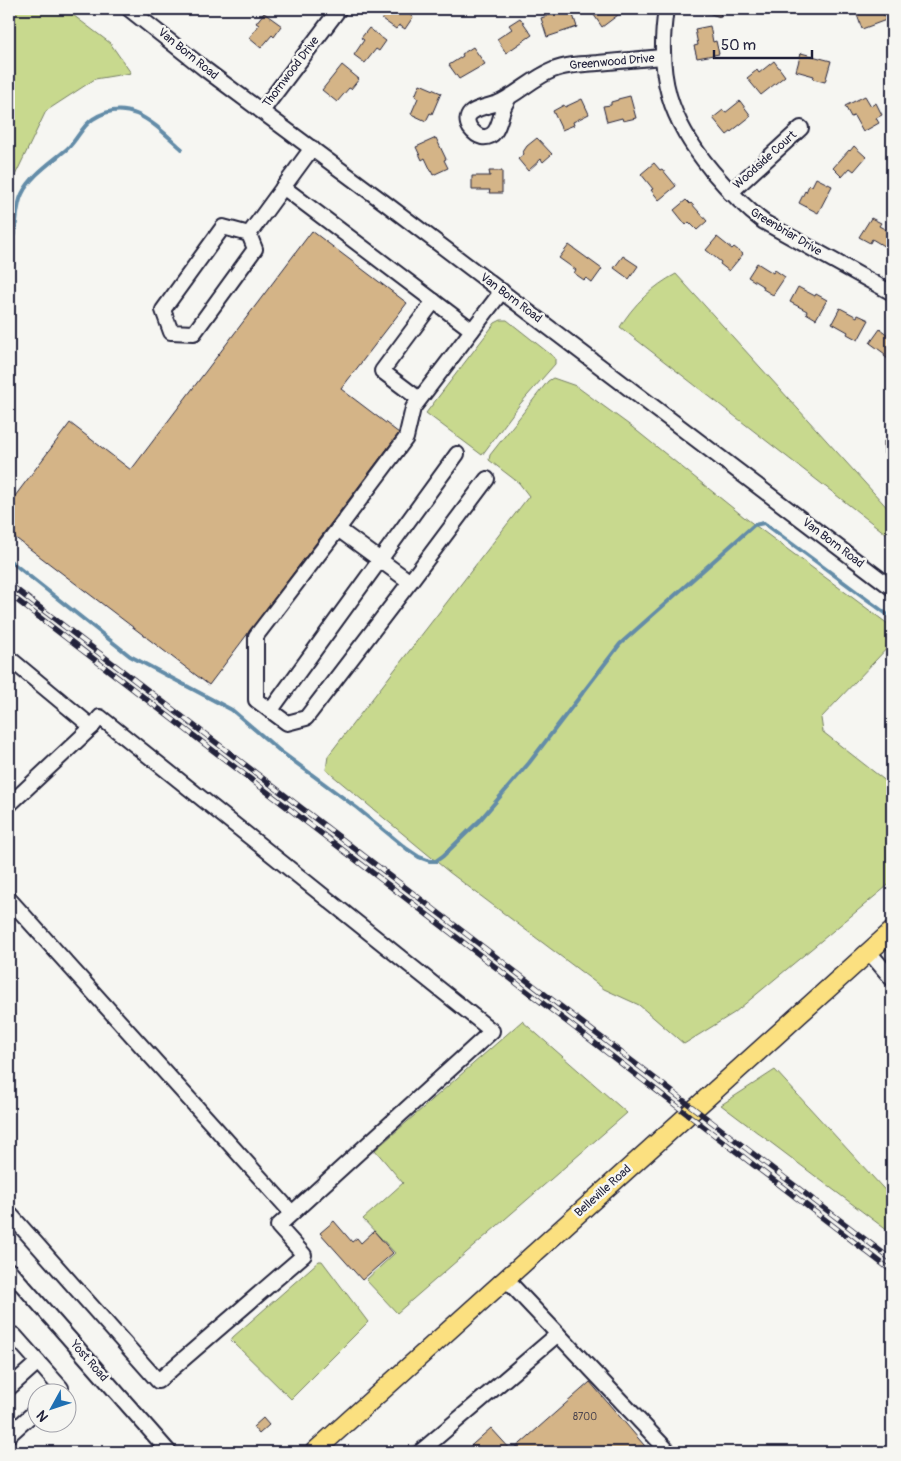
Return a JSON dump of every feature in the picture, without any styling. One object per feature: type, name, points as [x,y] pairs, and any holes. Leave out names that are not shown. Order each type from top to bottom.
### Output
[{"type":"main road","name":"Belleville Road","points":[[314,1452],[892,931]]},
{"type":"street","name":"Van Born Road","points":[[129,9],[206,70],[312,148],[892,588]]},
{"type":"street","name":"Thornwood Drive","points":[[262,111],[339,9]]},
{"type":"street","name":"Greenbriar Drive","points":[[666,9],[662,35],[662,57],[668,93],[679,123],[697,153],[730,192],[764,222],[892,293]]},
{"type":"street","name":"Greenwood Drive","points":[[510,96],[542,75],[562,66],[662,57]]},
{"type":"street","name":"Woodside Court","points":[[730,192],[801,128]]},
{"type":"street","points":[[249,234],[312,148]]},
{"type":"street","points":[[283,187],[472,330]]},
{"type":"street","points":[[222,228],[249,234],[255,249],[194,333],[171,332],[163,310],[222,228]]},
{"type":"street","points":[[487,479],[306,718],[287,722],[256,700],[256,636],[406,438],[413,408],[502,292]]},
{"type":"street","points":[[419,399],[382,371],[434,301]]},
{"type":"street","points":[[271,710],[457,454]]},
{"type":"street","points":[[338,529],[410,582]]},
{"type":"street","points":[[9,658],[92,727]]},
{"type":"street","points":[[9,805],[92,727],[100,717],[492,1031],[278,1226],[304,1255],[158,1382],[9,1213]]},
{"type":"street","points":[[9,899],[292,1213]]},
{"type":"street","points":[[869,952],[892,979]]},
{"type":"street","name":"Yost Road","points":[[9,1270],[169,1452]]},
{"type":"street","points":[[506,1279],[669,1452]]},
{"type":"street","points":[[420,1452],[558,1334]]},
{"type":"street","points":[[9,1340],[14,1336],[57,1384]]},
{"type":"street","points":[[9,1388],[38,1362]]},
{"type":"street","points":[[9,1435],[28,1418]]},
{"type":"green space","points":[[9,9],[65,9],[110,43],[131,73],[95,79],[46,111],[9,188]]},
{"type":"green space","points":[[676,274],[892,513],[892,524],[885,533],[620,327],[644,297],[659,284]]},
{"type":"green space","points":[[507,320],[555,358],[555,364],[520,404],[482,455],[426,413],[495,323]]},
{"type":"green space","points":[[553,378],[576,386],[632,427],[744,517],[892,627],[892,643],[821,718],[823,732],[892,786],[892,882],[734,1013],[684,1044],[639,1005],[604,989],[449,872],[326,770],[328,756],[529,496],[519,483],[489,460],[490,455],[548,381]]},
{"type":"green space","points":[[522,1021],[627,1113],[397,1313],[366,1280],[395,1253],[363,1219],[403,1183],[375,1150]]},
{"type":"green space","points":[[775,1070],[892,1198],[892,1234],[721,1105]]},
{"type":"green space","points":[[319,1261],[322,1261],[368,1322],[291,1399],[231,1340]]},
{"type":"building","points":[[389,9],[415,9],[410,15],[413,17],[405,29],[399,25],[396,29],[382,19]]},
{"type":"building","points":[[571,9],[577,27],[547,37],[541,18],[559,12],[558,10]]},
{"type":"building","points":[[590,9],[626,9],[602,27]]},
{"type":"building","points":[[700,9],[722,9],[720,17]]},
{"type":"building","points":[[855,9],[881,9],[886,20],[862,29]]},
{"type":"building","points":[[264,13],[282,26],[274,37],[272,35],[261,48],[249,38],[259,25],[256,23]]},
{"type":"building","points":[[520,18],[532,35],[506,53],[497,39],[512,29],[509,25]]},
{"type":"building","points":[[710,26],[713,42],[716,41],[719,54],[697,58],[694,46],[698,45],[695,29]]},
{"type":"building","points":[[369,28],[386,41],[379,51],[376,49],[365,63],[354,55],[364,40],[361,38]]},
{"type":"building","points":[[473,47],[485,64],[459,79],[449,65]]},
{"type":"building","points":[[801,53],[831,61],[825,82],[813,79],[814,76],[796,71]]},
{"type":"building","points":[[774,61],[785,76],[761,95],[747,78],[757,70],[759,73]]},
{"type":"building","points":[[342,65],[359,79],[337,102],[322,90]]},
{"type":"building","points":[[420,84],[441,93],[432,114],[430,113],[426,121],[411,114],[418,98],[415,96]]},
{"type":"building","points":[[630,96],[636,118],[623,121],[622,118],[607,122],[603,106],[611,105],[611,102]]},
{"type":"building","points":[[865,96],[871,106],[876,103],[882,115],[876,118],[879,123],[863,132],[854,116],[851,117],[845,106]]},
{"type":"building","points":[[582,99],[589,114],[573,122],[574,125],[562,130],[553,111]]},
{"type":"building","points":[[740,101],[751,116],[727,135],[713,118],[723,110],[725,113]]},
{"type":"building","points":[[436,138],[448,168],[433,175],[425,158],[422,160],[416,147]]},
{"type":"building","points":[[537,138],[552,154],[543,162],[541,159],[528,171],[518,159],[524,154],[523,152],[527,146]]},
{"type":"building","points":[[854,146],[866,157],[854,171],[850,168],[842,177],[833,168]]},
{"type":"building","points":[[654,163],[660,170],[662,169],[676,186],[659,200],[641,174]]},
{"type":"building","points":[[489,171],[502,171],[502,193],[489,193],[490,190],[472,190],[472,176],[490,176]]},
{"type":"building","points":[[816,178],[832,186],[818,213],[799,203],[809,185],[812,186]]},
{"type":"building","points":[[686,200],[707,221],[697,230],[689,222],[686,225],[674,210]]},
{"type":"building","points":[[871,218],[881,223],[879,226],[892,233],[892,239],[887,248],[872,239],[870,243],[859,237]]},
{"type":"building","points":[[312,231],[407,303],[341,389],[399,433],[209,685],[9,533],[9,504],[70,423],[131,470]]},
{"type":"building","points":[[717,237],[732,249],[734,247],[743,254],[729,271],[706,250]]},
{"type":"building","points":[[569,245],[602,269],[592,283],[574,273],[576,270],[559,258]]},
{"type":"building","points":[[623,256],[638,266],[629,279],[614,268]]},
{"type":"building","points":[[757,263],[773,273],[775,270],[785,277],[773,295],[748,277]]},
{"type":"building","points":[[798,287],[827,300],[816,319],[806,313],[807,311],[790,302]]},
{"type":"building","points":[[840,308],[857,317],[858,315],[869,320],[858,340],[832,323]]},
{"type":"building","points":[[880,329],[892,338],[892,362],[870,343]]},
{"type":"building","points":[[884,441],[892,441],[892,471],[886,471],[887,454],[884,454]]},
{"type":"building","points":[[334,1221],[352,1242],[357,1238],[361,1243],[374,1231],[393,1253],[362,1280],[320,1233]]},
{"type":"building","points":[[590,1382],[650,1452],[510,1452],[512,1451]]},
{"type":"building","points":[[263,1418],[269,1425],[259,1434],[253,1427]]},
{"type":"building","points":[[491,1428],[512,1451],[464,1452]]},
{"type":"waterway","points":[[9,246],[14,233],[20,200],[26,187],[36,175],[71,145],[93,119],[106,112],[118,110],[130,112],[152,123],[182,149]]},
{"type":"waterway","points":[[9,560],[130,656],[232,710],[280,751],[357,808],[407,849],[419,857],[430,861],[436,861],[443,856],[480,820],[529,763],[620,644],[754,525],[764,523],[892,618]]},
{"type":"railway","points":[[9,584],[892,1260]]},
{"type":"railway","points":[[9,594],[892,1271]]}]
